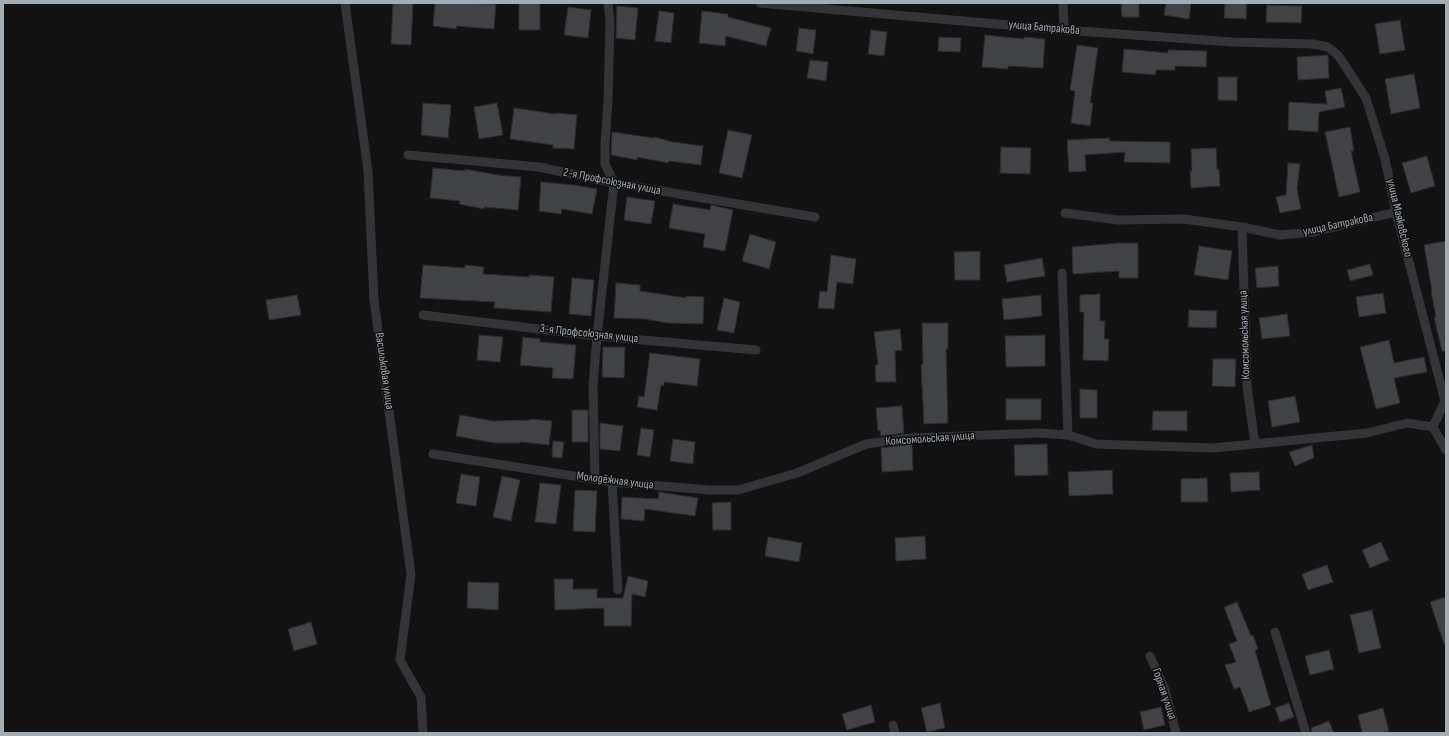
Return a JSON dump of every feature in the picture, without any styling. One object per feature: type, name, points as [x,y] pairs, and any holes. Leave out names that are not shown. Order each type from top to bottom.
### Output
[{"type":"street","name":"Васильковая улица","points":[[345,3],[368,171],[374,300],[411,574],[400,660],[421,697],[423,733]]},
{"type":"street","points":[[595,479],[593,385],[614,184],[605,164],[610,22],[608,3]]},
{"type":"street","name":"улица Батракова","points":[[760,3],[1064,30],[1232,42],[1313,44],[1328,47]]},
{"type":"street","points":[[1064,3],[1064,30]]},
{"type":"street","name":"улица Маяковского","points":[[1328,47],[1338,55],[1366,98],[1385,159],[1396,212],[1445,401]]},
{"type":"street","name":"2-я Профсоюзная улица","points":[[408,155],[539,167],[614,184],[815,217]]},
{"type":"street","name":"улица Батракова","points":[[1065,213],[1118,220],[1184,218],[1242,227],[1280,235],[1314,232],[1396,212]]},
{"type":"street","name":"Комсомольская улица","points":[[1242,227],[1247,387],[1255,444]]},
{"type":"street","points":[[1062,273],[1068,435]]},
{"type":"street","name":"3-я Профсоюзная улица","points":[[423,315],[597,336],[756,350]]},
{"type":"street","points":[[1445,401],[1433,427],[1446,450]]},
{"type":"street","name":"Комсомольская улица","points":[[797,473],[866,444],[911,438],[1040,433],[1068,435],[1096,444],[1213,448],[1367,433],[1407,423],[1433,427]]},
{"type":"street","name":"Молодёжная улица","points":[[433,454],[612,482],[710,490],[738,490],[797,473]]},
{"type":"street","points":[[612,482],[618,590]]},
{"type":"street","points":[[1275,632],[1306,733]]},
{"type":"street","name":"Горная улица","points":[[1150,656],[1165,690],[1176,733]]},
{"type":"building","points":[[393,3],[413,3],[411,45],[391,44]]},
{"type":"building","points":[[435,3],[496,4],[494,29],[457,26],[456,29],[433,26]]},
{"type":"building","points":[[519,3],[540,3],[540,30],[519,30]]},
{"type":"building","points":[[1121,3],[1139,3],[1139,17],[1122,17]]},
{"type":"building","points":[[1166,3],[1191,3],[1189,19],[1164,15]]},
{"type":"building","points":[[1225,3],[1247,3],[1246,19],[1224,18]]},
{"type":"building","points":[[1267,5],[1302,6],[1301,23],[1266,22]]},
{"type":"building","points":[[617,6],[638,8],[635,40],[616,38]]},
{"type":"building","points":[[568,7],[591,10],[588,38],[564,35]]},
{"type":"building","points":[[659,11],[674,13],[671,43],[655,41]]},
{"type":"building","points":[[702,11],[728,14],[728,17],[771,28],[766,46],[726,36],[725,46],[699,43]]},
{"type":"building","points":[[1400,20],[1405,50],[1380,54],[1375,24]]},
{"type":"building","points":[[799,28],[816,30],[813,54],[796,51]]},
{"type":"building","points":[[871,30],[887,32],[884,56],[868,54]]},
{"type":"building","points":[[985,35],[1024,39],[1024,37],[1045,39],[1043,68],[1008,66],[1008,69],[982,67]]},
{"type":"building","points":[[939,37],[961,38],[960,52],[938,51]]},
{"type":"building","points":[[1077,45],[1098,48],[1090,103],[1093,103],[1090,126],[1071,123],[1075,91],[1070,90]]},
{"type":"building","points":[[1124,49],[1168,53],[1168,50],[1207,51],[1206,67],[1175,66],[1175,70],[1156,70],[1155,75],[1122,72]]},
{"type":"building","points":[[1328,55],[1329,78],[1298,80],[1297,57]]},
{"type":"building","points":[[810,60],[828,62],[826,81],[807,78]]},
{"type":"building","points":[[1414,74],[1420,108],[1391,114],[1385,79]]},
{"type":"building","points":[[1218,77],[1237,77],[1237,101],[1218,100]]},
{"type":"building","points":[[1341,88],[1345,107],[1319,112],[1318,132],[1288,130],[1289,102],[1327,104],[1325,91]]},
{"type":"building","points":[[423,103],[451,105],[448,138],[421,135]]},
{"type":"building","points":[[497,103],[503,135],[479,139],[474,107]]},
{"type":"building","points":[[514,108],[556,114],[577,115],[574,149],[553,148],[553,145],[510,139]]},
{"type":"building","points":[[1350,127],[1354,151],[1351,151],[1360,192],[1339,197],[1325,132]]},
{"type":"building","points":[[728,130],[752,135],[742,178],[719,173]]},
{"type":"building","points":[[612,132],[654,137],[673,142],[703,146],[701,165],[669,161],[668,163],[637,157],[637,160],[611,155]]},
{"type":"building","points":[[1109,138],[1110,141],[1170,142],[1170,163],[1124,162],[1125,152],[1085,155],[1086,171],[1069,172],[1067,140]]},
{"type":"building","points":[[1001,147],[1031,148],[1030,174],[1000,173]]},
{"type":"building","points":[[1216,148],[1217,169],[1219,169],[1220,186],[1191,188],[1191,149]]},
{"type":"building","points":[[1427,156],[1435,186],[1411,193],[1402,163]]},
{"type":"building","points":[[1288,163],[1300,164],[1297,189],[1301,209],[1280,213],[1276,197],[1286,195]]},
{"type":"building","points":[[433,168],[465,171],[465,169],[498,175],[521,177],[518,210],[484,207],[484,209],[459,204],[460,201],[430,198]]},
{"type":"building","points":[[541,182],[597,189],[592,214],[562,209],[561,214],[539,211]]},
{"type":"building","points":[[627,197],[655,201],[651,224],[624,220]]},
{"type":"building","points":[[673,204],[710,210],[711,205],[733,210],[725,251],[703,247],[705,234],[669,228]]},
{"type":"building","points":[[750,234],[776,242],[769,269],[742,261]]},
{"type":"building","points":[[1446,241],[1446,351],[1442,351],[1434,317],[1436,317],[1424,245]]},
{"type":"building","points":[[1138,243],[1138,278],[1119,278],[1119,271],[1073,274],[1072,247]]},
{"type":"building","points":[[1199,246],[1232,251],[1228,280],[1194,275]]},
{"type":"building","points":[[980,251],[980,280],[955,280],[954,252]]},
{"type":"building","points":[[831,255],[856,259],[853,284],[837,282],[834,309],[818,308],[820,291],[827,292]]},
{"type":"building","points":[[1042,258],[1045,276],[1007,282],[1004,265]]},
{"type":"building","points":[[1370,264],[1373,275],[1350,281],[1347,270]]},
{"type":"building","points":[[423,265],[465,268],[465,265],[484,267],[483,274],[554,277],[551,312],[494,308],[495,302],[420,298]]},
{"type":"building","points":[[1278,266],[1279,286],[1257,288],[1255,268]]},
{"type":"building","points":[[572,278],[594,280],[591,316],[569,314]]},
{"type":"building","points":[[616,283],[640,285],[640,291],[686,298],[686,296],[704,297],[703,324],[668,323],[644,319],[614,318]]},
{"type":"building","points":[[1383,293],[1386,313],[1359,317],[1356,297]]},
{"type":"building","points":[[1100,294],[1100,321],[1105,321],[1104,339],[1109,339],[1108,361],[1083,360],[1084,312],[1080,312],[1080,295]]},
{"type":"building","points":[[297,295],[301,315],[269,320],[266,300]]},
{"type":"building","points":[[1041,295],[1042,316],[1004,320],[1002,299]]},
{"type":"building","points":[[724,298],[740,302],[734,333],[717,330]]},
{"type":"building","points":[[1189,310],[1217,311],[1216,328],[1188,327]]},
{"type":"building","points":[[1287,314],[1290,336],[1262,339],[1259,318]]},
{"type":"building","points":[[922,323],[948,323],[948,349],[946,349],[948,423],[924,424],[921,365],[923,364]]},
{"type":"building","points":[[900,329],[902,350],[895,351],[896,382],[876,382],[875,365],[878,365],[874,332]]},
{"type":"building","points":[[479,335],[503,337],[500,362],[477,360]]},
{"type":"building","points":[[1045,335],[1045,366],[1006,367],[1005,336]]},
{"type":"building","points":[[523,337],[540,339],[540,342],[576,345],[573,379],[552,378],[553,368],[520,365]]},
{"type":"building","points":[[1389,340],[1394,363],[1424,357],[1427,372],[1394,378],[1400,403],[1376,409],[1360,347]]},
{"type":"building","points":[[603,347],[625,347],[624,378],[602,377]]},
{"type":"building","points":[[650,353],[700,359],[697,386],[664,382],[664,386],[661,385],[657,410],[637,407],[639,396],[644,397]]},
{"type":"building","points":[[1213,359],[1236,359],[1235,387],[1212,386]]},
{"type":"building","points":[[1080,389],[1097,390],[1097,418],[1080,418]]},
{"type":"building","points":[[1295,396],[1300,422],[1272,427],[1268,401]]},
{"type":"building","points":[[1006,399],[1041,399],[1041,420],[1006,420]]},
{"type":"building","points":[[902,406],[904,433],[881,436],[880,430],[878,431],[876,408]]},
{"type":"building","points":[[572,410],[588,410],[588,442],[572,442]]},
{"type":"building","points":[[1153,411],[1187,411],[1187,431],[1152,430]]},
{"type":"building","points":[[460,415],[493,421],[530,419],[552,421],[549,445],[520,442],[495,443],[456,436]]},
{"type":"building","points":[[600,423],[623,426],[620,451],[600,449]]},
{"type":"building","points":[[641,428],[654,430],[650,457],[637,455]]},
{"type":"building","points":[[673,439],[695,442],[693,464],[670,461]]},
{"type":"building","points":[[553,441],[564,442],[562,458],[552,457]]},
{"type":"building","points":[[912,444],[913,470],[882,472],[881,448]]},
{"type":"building","points":[[1047,444],[1048,475],[1015,476],[1014,445]]},
{"type":"building","points":[[1312,445],[1314,458],[1295,466],[1289,452]]},
{"type":"building","points":[[1112,470],[1113,494],[1069,496],[1068,472]]},
{"type":"building","points":[[1259,472],[1260,490],[1231,492],[1230,473]]},
{"type":"building","points":[[461,474],[480,477],[476,506],[456,503]]},
{"type":"building","points":[[502,476],[520,480],[511,521],[493,517]]},
{"type":"building","points":[[1207,478],[1208,502],[1181,502],[1181,479]]},
{"type":"building","points":[[540,483],[561,485],[556,524],[535,522]]},
{"type":"building","points":[[575,490],[597,491],[595,532],[573,531]]},
{"type":"building","points":[[659,492],[698,498],[695,516],[645,509],[644,521],[621,519],[622,497],[658,499]]},
{"type":"building","points":[[731,502],[731,530],[713,530],[712,503]]},
{"type":"building","points":[[925,536],[926,559],[896,561],[895,538]]},
{"type":"building","points":[[768,537],[802,543],[799,562],[765,556]]},
{"type":"building","points":[[1381,542],[1389,560],[1370,568],[1362,550]]},
{"type":"building","points":[[1327,565],[1333,582],[1308,590],[1302,574]]},
{"type":"building","points":[[628,576],[648,581],[645,597],[632,594],[631,626],[604,626],[604,608],[555,610],[554,579],[573,579],[573,589],[597,589],[597,598],[623,598]]},
{"type":"building","points":[[468,582],[499,583],[498,610],[467,608]]},
{"type":"building","points":[[1446,597],[1446,644],[1444,644],[1430,602]]},
{"type":"building","points":[[1237,602],[1258,649],[1255,650],[1271,705],[1249,712],[1240,687],[1234,689],[1225,665],[1236,662],[1229,644],[1237,641],[1224,607]]},
{"type":"building","points":[[1372,610],[1381,648],[1359,653],[1350,615]]},
{"type":"building","points":[[311,622],[317,644],[294,651],[288,629]]},
{"type":"building","points":[[1329,650],[1334,669],[1310,675],[1305,656]]},
{"type":"building","points":[[940,703],[945,728],[927,732],[921,708]]},
{"type":"building","points":[[1289,703],[1294,717],[1280,722],[1275,708]]},
{"type":"building","points":[[871,705],[875,722],[847,730],[842,714]]},
{"type":"building","points":[[1161,707],[1165,725],[1144,730],[1140,712]]},
{"type":"building","points":[[1383,708],[1389,731],[1382,733],[1362,733],[1358,715]]},
{"type":"building","points":[[1329,721],[1334,733],[1312,733],[1311,728]]}]
